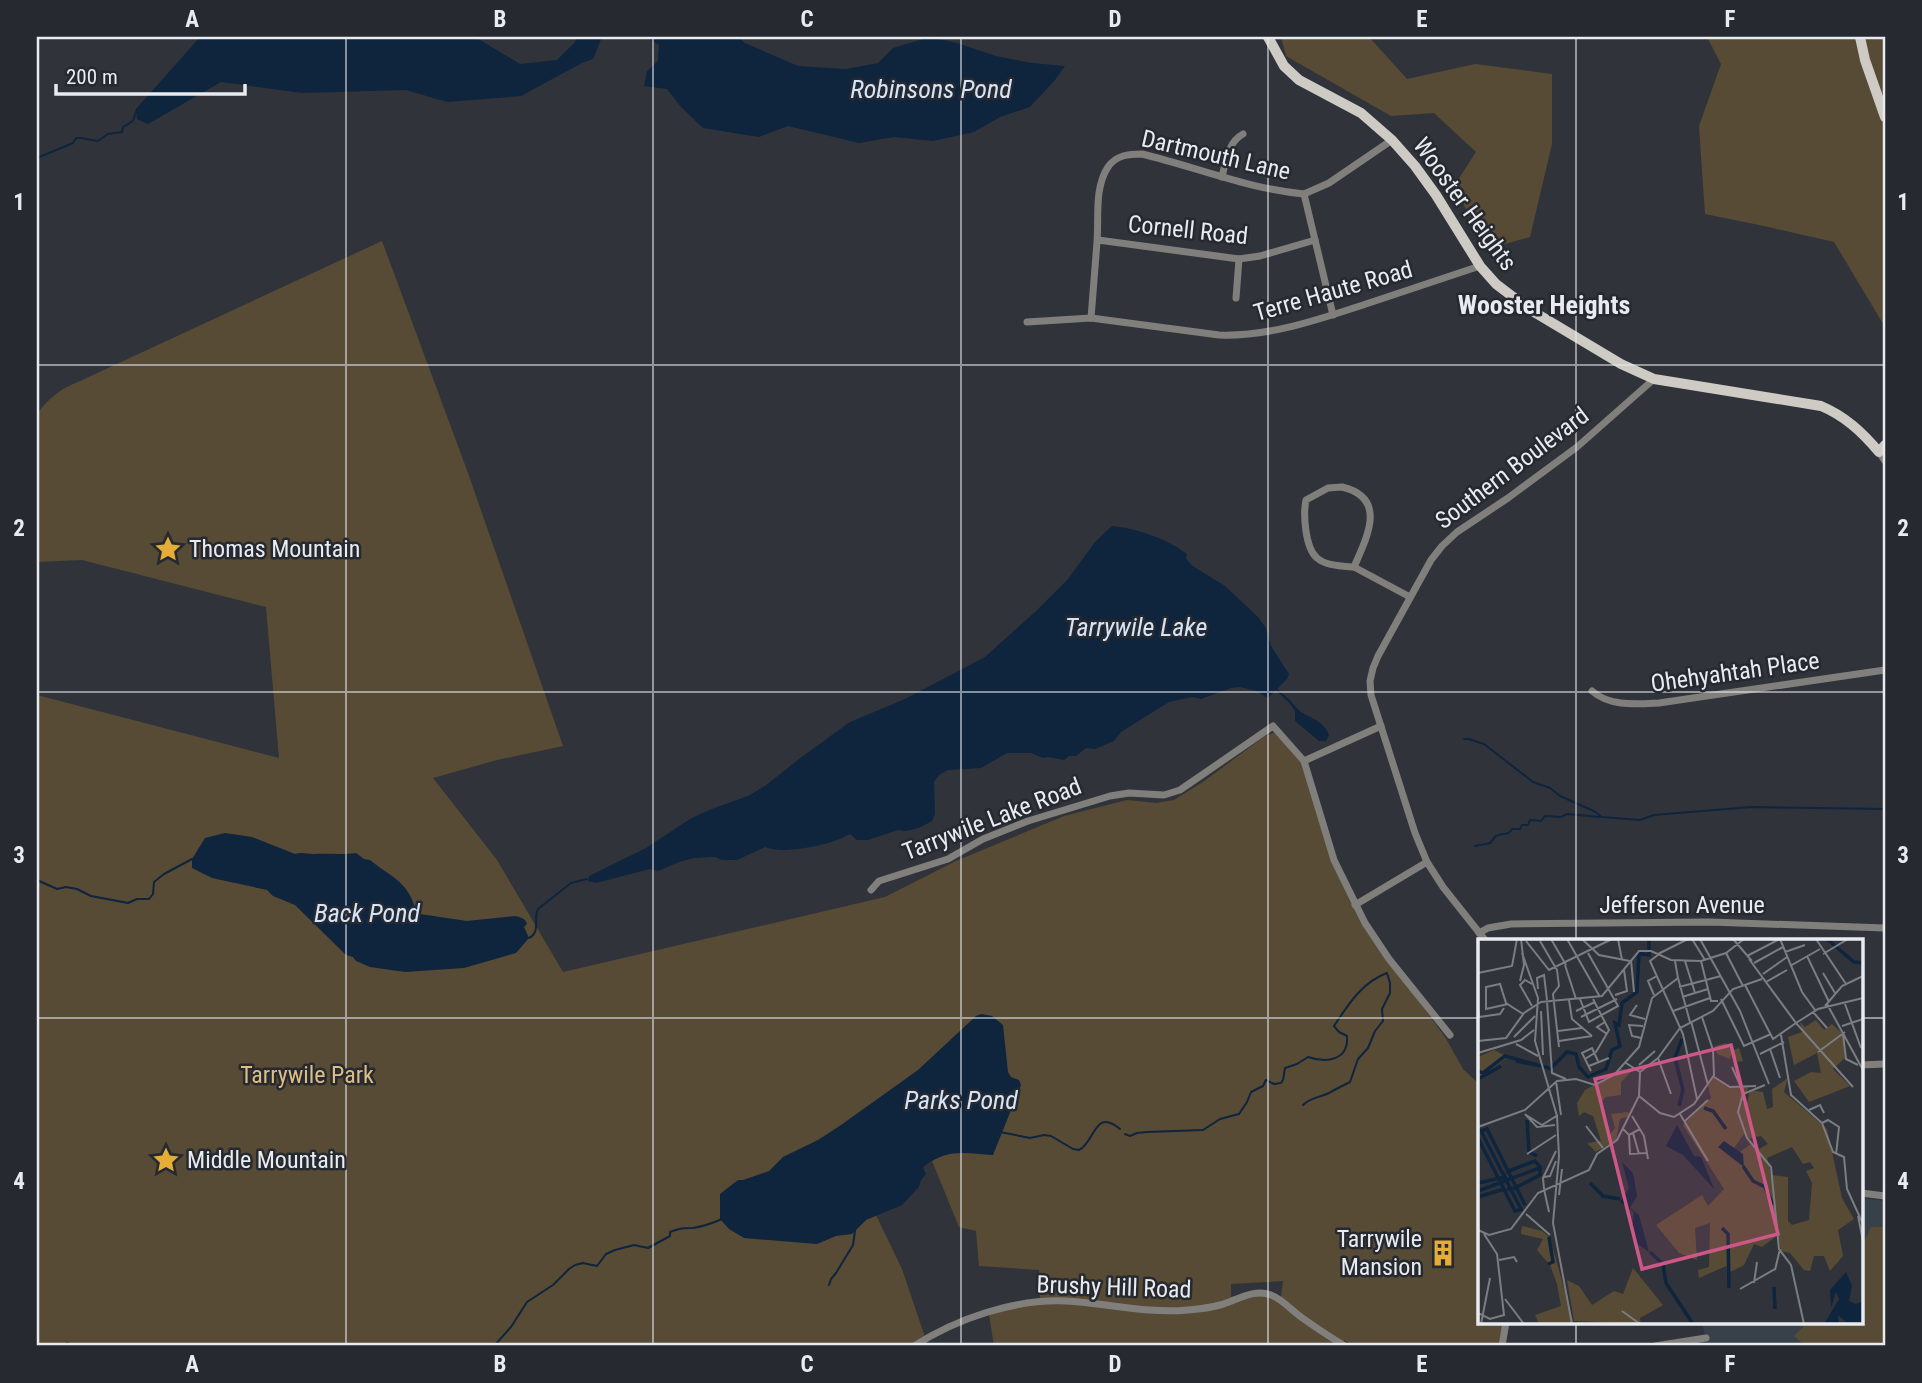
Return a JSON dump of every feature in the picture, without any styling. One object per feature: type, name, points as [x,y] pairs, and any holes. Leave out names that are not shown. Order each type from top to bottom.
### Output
[{"type":"main road","name":"Wooster Heights","points":[[1269,37],[1284,66],[1299,80],[1361,113],[1392,140],[1436,195],[1480,266],[1496,284],[1529,309],[1621,364],[1654,379],[1821,406],[1849,421],[1882,449]]},
{"type":"main road","points":[[1860,37],[1885,117]]},
{"type":"street","points":[[1222,177],[1232,144],[1235,138],[1243,134]]},
{"type":"street","points":[[1333,315],[1304,194],[1329,183],[1392,140]]},
{"type":"street","name":"Dartmouth Lane","points":[[1091,318],[1102,178],[1109,165],[1119,157],[1142,154],[1222,177],[1304,194]]},
{"type":"street","name":"Cornell Road","points":[[1098,240],[1239,259],[1261,256],[1315,240]]},
{"type":"street","points":[[1236,298],[1239,259]]},
{"type":"street","name":"Terre Haute Road","points":[[1027,321],[1091,318],[1240,336],[1333,315],[1480,266]]},
{"type":"street","name":"Southern Boulevard","points":[[1482,937],[1427,862],[1371,695],[1373,668],[1410,597],[1442,545],[1577,447],[1654,379]]},
{"type":"street","points":[[1882,449],[1885,461]]},
{"type":"street","points":[[1354,567],[1372,521],[1369,507],[1362,496],[1353,490],[1342,487],[1328,488],[1306,500],[1304,509],[1312,552],[1318,559],[1331,565],[1354,567],[1410,597]]},
{"type":"street","name":"Ohehyahtah Place","points":[[1592,691],[1598,696],[1624,704],[1652,704],[1885,670]]},
{"type":"street","name":"Tarrywile Lake Road","points":[[871,890],[878,881],[948,859],[982,839],[1028,821],[1111,796],[1129,793],[1164,795],[1180,790],[1273,726],[1304,761]]},
{"type":"street","points":[[1381,726],[1304,761],[1334,860],[1355,905],[1375,940],[1450,1035]]},
{"type":"street","points":[[1355,905],[1427,862]]},
{"type":"street","name":"Jefferson Avenue","points":[[1482,937],[1488,928],[1511,924],[1710,922],[1885,928]]},
{"type":"street","points":[[1862,1065],[1885,1064]]},
{"type":"street","points":[[1862,1193],[1885,1196]]},
{"type":"street","name":"Brushy Hill Road","points":[[914,1346],[958,1324],[1018,1304],[1066,1301],[1185,1311],[1220,1305],[1261,1293],[1271,1295],[1345,1346]]},
{"type":"street","points":[[1502,1346],[1506,1324]]},
{"type":"street","points":[[1656,1346],[1706,1338]]},
{"type":"shaded area","points":[[1862,1198],[1885,1201],[1885,1346],[1691,1346],[1707,1344],[1702,1324],[1862,1324]]},
{"type":"green space","points":[[1281,37],[1369,37],[1407,79],[1475,64],[1552,74],[1552,144],[1530,237],[1487,249],[1454,186],[1476,152],[1434,113],[1391,116],[1286,56]]},
{"type":"green space","points":[[1707,37],[1883,37],[1885,327],[1834,242],[1705,214],[1699,126],[1721,64]]},
{"type":"green space","name":"Tarrywile Park","points":[[382,241],[468,473],[563,746],[497,760],[433,778],[497,860],[563,972],[885,897],[956,861],[1064,816],[1127,800],[1156,803],[1174,800],[1265,736],[1277,732],[1305,765],[1324,834],[1356,902],[1391,963],[1445,1037],[1463,1069],[1478,1083],[1478,1324],[1510,1324],[1505,1346],[1354,1346],[1344,1340],[1342,1346],[994,1346],[989,1314],[1040,1302],[1039,1270],[979,1266],[976,1231],[959,1227],[930,1156],[874,1211],[902,1269],[926,1340],[916,1346],[37,1346],[37,695],[279,758],[266,607],[82,560],[37,562],[37,414],[66,387]],"holes":[[[1283,1281],[1281,1297],[1252,1294],[1231,1297],[1231,1284]]]},
{"type":"green space","points":[[1871,1227],[1885,1227],[1885,1346],[1805,1346],[1794,1336],[1806,1324],[1862,1324],[1862,1246]]},
{"type":"water","points":[[200,37],[475,37],[520,64],[557,60],[577,37],[602,37],[593,59],[521,96],[447,102],[406,90],[302,93],[221,82],[148,124],[137,119],[136,109]]},
{"type":"water","name":"Robinsons Pond","points":[[646,37],[738,37],[745,43],[798,66],[846,69],[878,63],[893,48],[930,37],[996,56],[1065,66],[1030,107],[1000,117],[974,132],[933,141],[894,137],[859,143],[788,126],[759,137],[703,128],[667,89],[644,86],[647,71],[658,61],[659,45]]},
{"type":"water","name":"Tarrywile Lake","points":[[1112,526],[1161,539],[1187,554],[1186,558],[1191,565],[1225,586],[1266,628],[1271,646],[1289,674],[1287,679],[1268,698],[1256,691],[1240,687],[1201,699],[1192,697],[1169,702],[1121,732],[1114,741],[1095,749],[1086,748],[1076,756],[1069,756],[1064,760],[1043,758],[1031,753],[1007,753],[981,768],[948,770],[934,782],[935,814],[932,821],[919,828],[898,830],[868,840],[857,840],[850,834],[820,845],[795,849],[765,847],[737,860],[694,858],[658,871],[650,869],[596,883],[588,881],[589,876],[646,848],[690,819],[748,796],[765,786],[850,722],[905,699],[985,657],[1068,579],[1095,542]]},
{"type":"water","points":[[1288,698],[1301,712],[1324,726],[1329,735],[1326,741],[1319,741],[1295,721],[1295,711]]},
{"type":"water","name":"Back Pond","points":[[225,833],[252,837],[295,854],[356,853],[402,884],[411,897],[413,913],[467,921],[517,916],[526,922],[524,927],[529,938],[516,953],[464,968],[405,972],[370,967],[346,955],[295,905],[273,896],[267,890],[212,878],[192,868],[192,859],[205,838]]},
{"type":"water","name":"Parks Pond","points":[[981,1014],[992,1016],[1003,1025],[1008,1072],[1011,1077],[1019,1080],[1021,1085],[993,1155],[956,1153],[932,1161],[923,1167],[926,1174],[919,1187],[902,1205],[866,1220],[852,1234],[836,1236],[817,1244],[744,1238],[729,1229],[720,1219],[720,1194],[738,1180],[769,1171],[783,1157],[841,1125],[918,1070]]},
{"type":"waterway","points":[[37,158],[73,143],[76,138],[98,141],[108,134],[122,132],[123,127],[133,120],[137,109]]},
{"type":"waterway","points":[[1277,690],[1288,700]]},
{"type":"waterway","points":[[1464,739],[1484,744],[1533,782],[1550,788],[1560,796],[1602,817],[1640,820],[1654,815],[1751,807],[1885,809]]},
{"type":"waterway","points":[[1475,846],[1490,843],[1496,836],[1507,834],[1512,829],[1520,829],[1522,825],[1528,825],[1530,820],[1541,821],[1545,816],[1561,817],[1567,814],[1600,817]]},
{"type":"waterway","points":[[37,880],[57,889],[77,889],[91,896],[128,903],[137,899],[149,899],[153,894],[154,882],[192,859]]},
{"type":"waterway","points":[[529,938],[536,929],[538,909],[571,883],[587,879]]},
{"type":"waterway","points":[[1125,1134],[1130,1136],[1147,1132],[1203,1130],[1220,1119],[1239,1114],[1251,1092],[1263,1086],[1266,1080],[1274,1084],[1281,1083],[1285,1068],[1308,1057],[1329,1060],[1340,1055],[1347,1044],[1347,1036],[1334,1026],[1363,988],[1387,973],[1390,993],[1382,1009],[1383,1021],[1375,1031],[1368,1048],[1358,1059],[1350,1082],[1303,1105]]},
{"type":"waterway","points":[[1000,1132],[1030,1138],[1051,1136],[1079,1150],[1100,1124],[1111,1123],[1120,1129]]},
{"type":"waterway","points":[[494,1346],[511,1327],[527,1302],[553,1285],[575,1265],[583,1263],[597,1266],[606,1254],[615,1250],[634,1245],[648,1248],[670,1236],[670,1232],[700,1227],[722,1219]]},
{"type":"waterway","points":[[829,1285],[853,1245],[855,1231]]},
{"type":"waterway","points":[[67,1343],[73,1346]]},
{"type":"place","name":"Thomas Mountain","points":[[168,549]]},
{"type":"place","name":"Middle Mountain","points":[[166,1160]]},
{"type":"place","name":"Tarrywile Mansion","points":[[1443,1253]]},
{"type":"district","name":"Wooster Heights","points":[[1544,305]]}]
